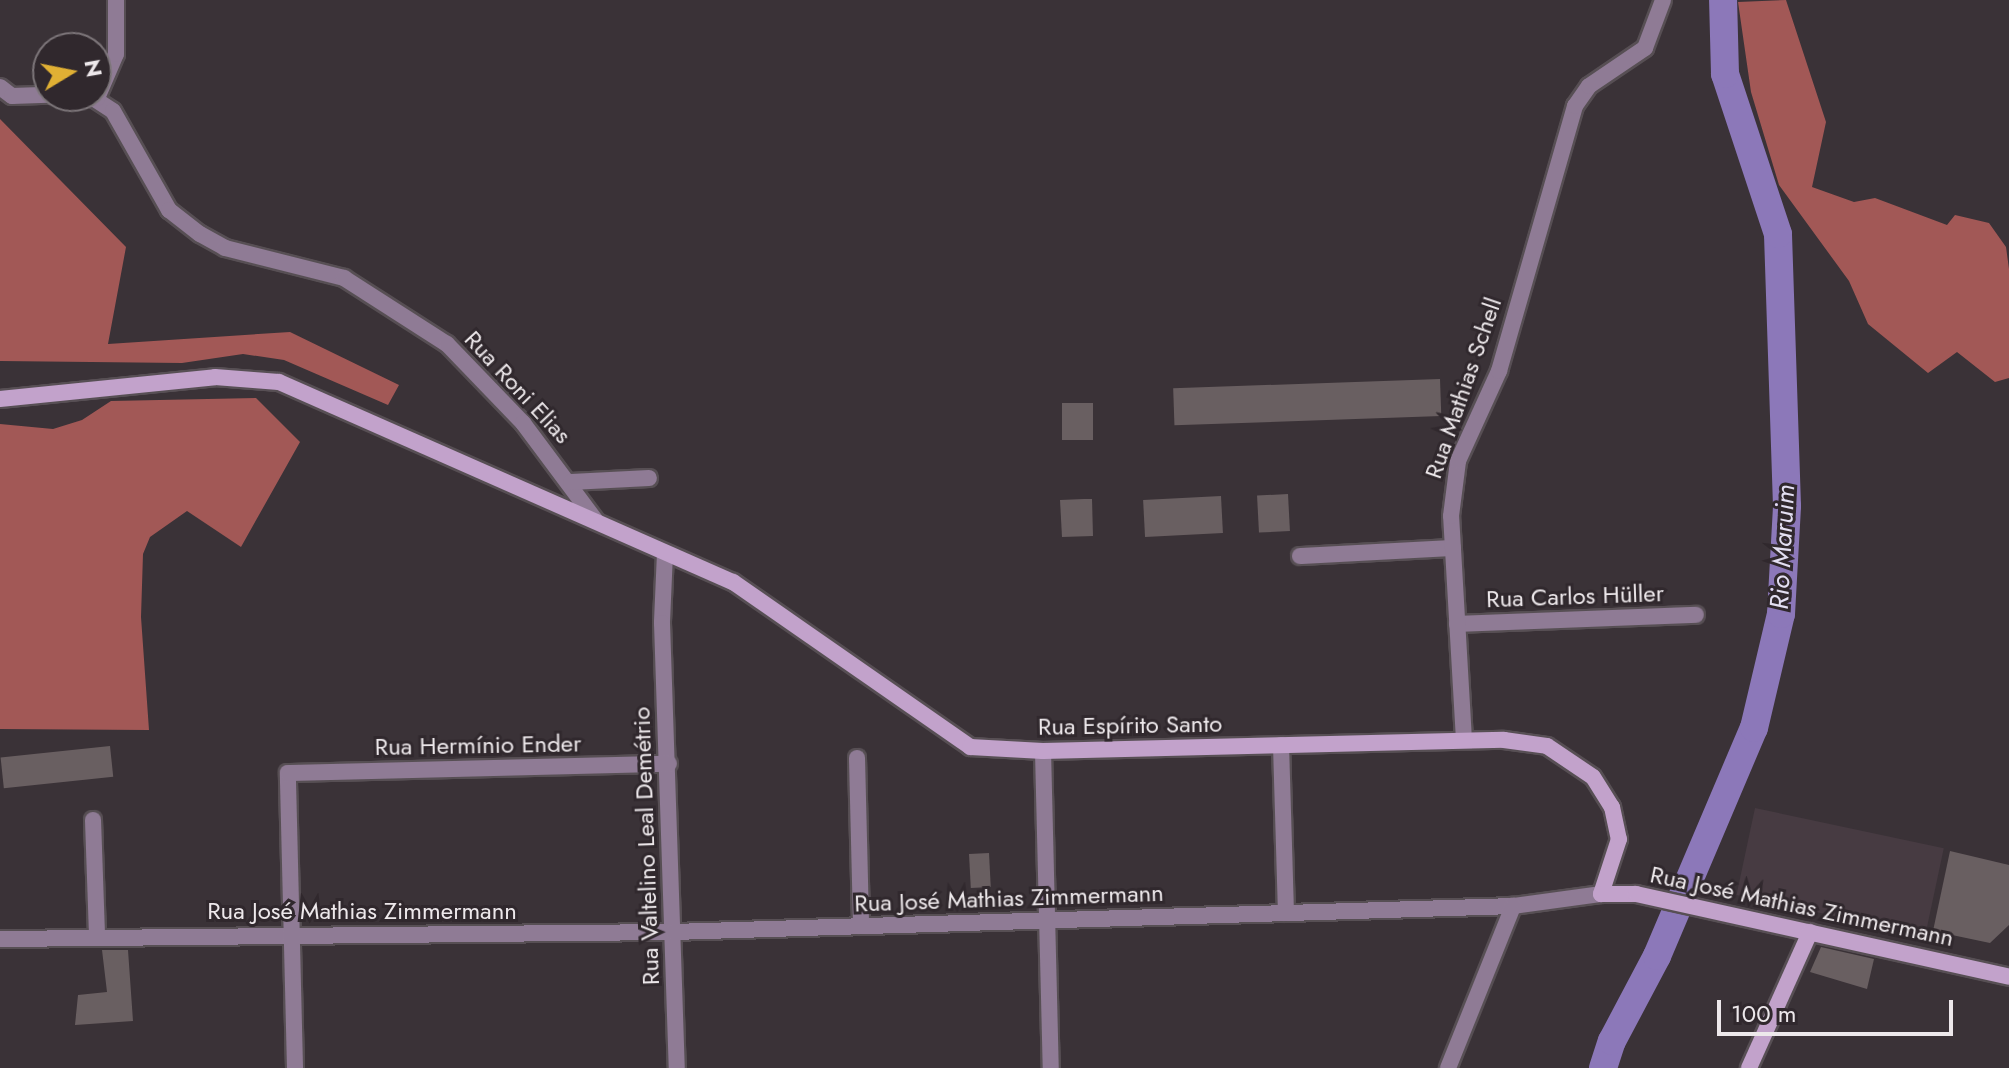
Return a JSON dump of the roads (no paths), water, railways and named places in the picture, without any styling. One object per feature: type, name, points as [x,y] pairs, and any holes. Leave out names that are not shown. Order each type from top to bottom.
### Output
[{"type":"street","points":[[112,62],[116,54],[116,0]]},
{"type":"street","name":"Rua Mathias Schell","points":[[1464,740],[1451,499],[1458,461],[1499,371],[1570,118],[1589,86],[1645,48],[1663,0]]},
{"type":"street","points":[[0,87],[12,96],[32,95]]},
{"type":"street","name":"Rua Roni Elias","points":[[110,112],[120,121],[158,195],[186,223],[225,248],[335,274],[420,324],[496,392],[571,482],[596,521]]},
{"type":"street","name":"Rua Espírito Santo","points":[[0,399],[215,377],[260,377],[388,426],[745,589],[961,743],[983,750],[1464,740],[1547,746],[1593,777],[1617,822],[1619,839],[1601,894]]},
{"type":"street","points":[[571,482],[649,478]]},
{"type":"street","points":[[1300,556],[1453,548]]},
{"type":"street","name":"Rua Valtelino Leal Demétrio","points":[[665,553],[662,623],[677,1068]]},
{"type":"street","name":"Rua Carlos Hüller","points":[[1457,624],[1696,615]]},
{"type":"street","points":[[1281,745],[1286,913]]},
{"type":"street","points":[[1043,751],[1051,1068]]},
{"type":"street","points":[[857,758],[861,926]]},
{"type":"street","name":"Rua Hermínio Ender","points":[[291,936],[288,773],[669,764]]},
{"type":"street","points":[[93,820],[97,935]]},
{"type":"street","name":"Rua José Mathias Zimmermann","points":[[0,939],[97,935],[673,932],[1513,906],[1601,894],[1666,900],[2009,977]]},
{"type":"street","points":[[1448,1068],[1513,906]]},
{"type":"street","points":[[1749,1068],[1810,932]]},
{"type":"street","points":[[291,936],[295,1068]]},
{"type":"waterway","name":"Rio Maruim","points":[[1603,1068],[1612,1041],[1657,956],[1754,728],[1781,614],[1787,506],[1778,234],[1725,74],[1723,0]]}]
